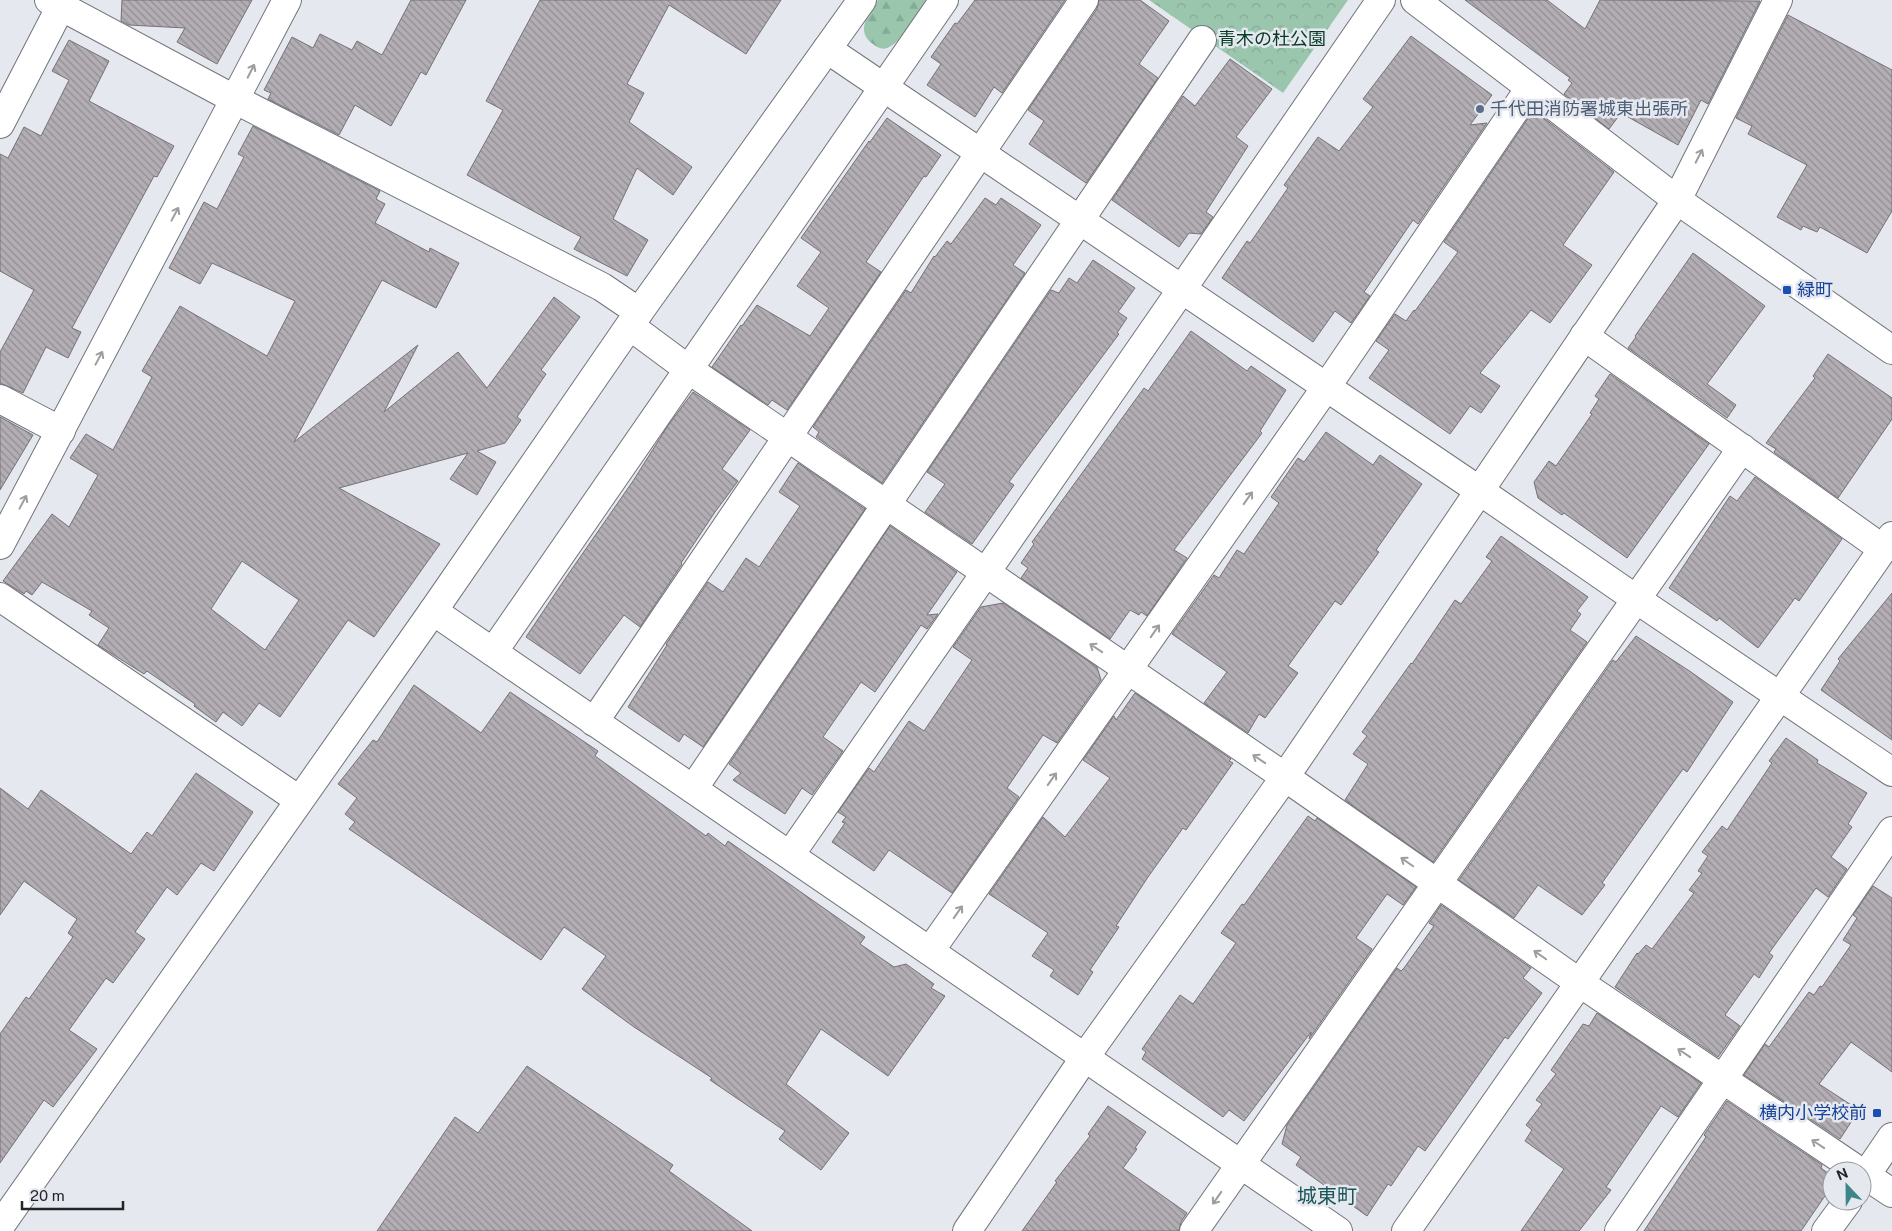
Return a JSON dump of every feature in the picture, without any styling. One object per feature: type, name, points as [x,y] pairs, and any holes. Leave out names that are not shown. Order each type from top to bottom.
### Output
[{"type":"street","points":[[0,544],[236,100],[287,0]]},
{"type":"street","points":[[0,1226],[433,611],[634,319],[862,0]]},
{"type":"street","points":[[493,652],[944,0]]},
{"type":"street","points":[[594,722],[1084,0]]},
{"type":"street","points":[[790,855],[1381,0]]},
{"type":"street","points":[[1415,0],[1677,200],[1892,350]]},
{"type":"street","points":[[967,1231],[1085,1057],[1285,777],[1677,200],[1778,0]]},
{"type":"street","points":[[0,124],[66,5],[236,100],[602,286],[688,370],[1285,777],[1580,983],[1842,1161]]},
{"type":"street","points":[[693,789],[1202,40]]},
{"type":"street","points":[[828,49],[1327,386],[1636,599],[1892,772]]},
{"type":"street","points":[[930,952],[1327,386],[1530,88]]},
{"type":"street","points":[[1406,1231],[1888,543],[1742,448],[1584,336]]},
{"type":"street","points":[[0,399],[61,431]]},
{"type":"street","points":[[1194,1231],[1742,448]]},
{"type":"street","points":[[0,597],[299,800]]},
{"type":"street","points":[[433,611],[1338,1231]]},
{"type":"street","points":[[1619,1231],[1892,831]]},
{"type":"street","points":[[1872,1162],[1892,1137]]},
{"type":"street","points":[[1872,1181],[1892,1193]]},
{"type":"street","points":[[1826,1231],[1841,1211]]},
{"type":"green space","points":[[878,0],[926,0],[904,34],[893,45],[885,49],[879,48],[868,39],[864,28],[867,16]]},
{"type":"green space","name":"青木の杜公園","points":[[1149,0],[1348,0],[1283,93]]},
{"type":"building","points":[[122,0],[252,0],[217,64],[177,42],[185,28],[129,25],[121,21]]},
{"type":"building","points":[[411,0],[466,0],[426,75],[421,72],[391,126],[355,105],[339,135],[268,99],[271,93],[264,90],[292,37],[313,48],[320,34],[352,50],[357,41],[382,55]]},
{"type":"building","points":[[540,0],[781,0],[746,54],[669,5],[627,84],[644,93],[629,122],[692,167],[673,195],[637,168],[613,219],[648,240],[627,276],[574,249],[581,237],[467,175],[503,110],[486,101]]},
{"type":"building","points":[[975,0],[1065,0],[1002,93],[994,87],[975,117],[927,85],[941,64],[931,57],[955,23],[957,24]]},
{"type":"building","points":[[1099,0],[1140,0],[1169,21],[1139,64],[1158,78],[1086,183],[1029,144],[1044,121],[1028,110],[1097,9]]},
{"type":"building","points":[[1465,0],[1547,0],[1585,29],[1600,0],[1760,1],[1708,104],[1701,100],[1678,145],[1621,113],[1609,129],[1564,94],[1572,83],[1568,80],[1570,78]]},
{"type":"building","points":[[1788,15],[1892,70],[1892,211],[1867,253],[1820,227],[1817,232],[1803,226],[1801,230],[1777,217],[1807,165],[1748,134],[1752,126],[1736,118]]},
{"type":"building","points":[[1411,36],[1492,95],[1470,125],[1487,123],[1418,224],[1413,220],[1364,292],[1370,296],[1351,323],[1335,311],[1313,342],[1222,278],[1247,241],[1250,243],[1288,188],[1284,185],[1318,137],[1339,151],[1373,107],[1363,99]]},
{"type":"building","points":[[69,40],[109,61],[89,101],[174,146],[157,177],[154,176],[72,328],[81,332],[68,358],[46,347],[23,393],[0,383],[0,352],[34,290],[0,271],[0,154],[8,158],[24,127],[41,136],[69,80],[52,71]]},
{"type":"building","points":[[1230,59],[1272,89],[1236,137],[1248,146],[1206,212],[1213,217],[1201,234],[1189,233],[1179,247],[1112,200],[1183,96],[1195,106]]},
{"type":"building","points":[[1541,116],[1614,172],[1563,245],[1592,265],[1550,323],[1531,310],[1480,373],[1500,386],[1481,413],[1470,406],[1450,434],[1369,378],[1389,350],[1376,341],[1395,314],[1406,321],[1415,311],[1458,252],[1444,242],[1529,117]]},
{"type":"building","points":[[887,118],[941,155],[926,177],[924,176],[866,262],[881,272],[787,410],[772,400],[768,405],[712,367],[757,305],[810,336],[829,308],[797,286],[821,252],[801,238]]},
{"type":"building","points":[[253,126],[380,191],[376,199],[385,204],[375,223],[429,252],[430,248],[459,263],[436,308],[382,280],[294,442],[418,345],[384,412],[458,352],[487,388],[554,297],[580,317],[541,370],[546,374],[517,417],[521,420],[505,443],[477,451],[496,462],[477,495],[450,479],[468,453],[339,488],[440,544],[374,637],[348,620],[280,717],[259,703],[242,726],[223,712],[216,722],[194,706],[195,704],[147,671],[144,674],[98,645],[109,628],[89,615],[92,611],[42,582],[32,595],[26,591],[24,594],[3,581],[52,514],[69,527],[98,475],[70,458],[86,434],[113,450],[152,377],[142,371],[180,306],[267,356],[295,301],[212,263],[200,284],[169,268],[204,202],[217,209],[244,157],[238,154]],"holes":[[[242,561],[299,600],[265,650],[211,609]]]},
{"type":"building","points":[[985,198],[996,205],[1001,198],[1041,225],[1013,265],[1025,273],[882,483],[816,437],[819,432],[813,427],[906,290],[911,293],[934,256],[947,241],[951,244]]},
{"type":"building","points":[[1693,253],[1765,306],[1707,384],[1736,405],[1727,418],[1628,348]]},
{"type":"building","points":[[1093,260],[1135,288],[1118,312],[1127,318],[1117,333],[1119,334],[1009,482],[1014,485],[972,544],[925,512],[945,484],[927,472],[1051,290],[1059,293],[1069,278],[1077,283]]},
{"type":"building","points":[[1191,331],[1247,371],[1251,366],[1286,390],[1260,431],[1262,433],[1174,550],[1187,558],[1147,616],[1141,612],[1139,615],[1130,610],[1110,639],[1021,578],[1028,568],[1021,563],[1034,544],[1032,542],[1144,388],[1148,391]]},
{"type":"building","points":[[1828,354],[1892,398],[1892,419],[1838,498],[1774,452],[1776,449],[1766,443],[1815,378],[1813,376]]},
{"type":"building","points":[[1610,374],[1709,444],[1627,558],[1564,513],[1562,515],[1538,498],[1534,482],[1549,461],[1556,466],[1592,414],[1590,413],[1599,399],[1595,396]]},
{"type":"building","points":[[693,392],[750,430],[722,469],[738,481],[715,512],[640,627],[624,615],[580,674],[526,637],[633,481],[667,427]]},
{"type":"building","points":[[0,417],[33,435],[0,490]]},
{"type":"building","points":[[1326,432],[1373,465],[1380,455],[1422,484],[1376,550],[1379,552],[1341,605],[1335,601],[1288,666],[1298,673],[1265,718],[1259,714],[1248,733],[1204,703],[1227,672],[1172,634],[1214,575],[1219,578],[1237,550],[1244,554],[1279,503],[1271,497],[1298,458],[1304,462]]},
{"type":"building","points":[[798,463],[865,509],[703,747],[684,734],[679,742],[628,707],[666,644],[708,582],[723,592],[746,558],[759,567],[800,506],[779,492]]},
{"type":"building","points":[[1755,477],[1842,539],[1799,601],[1795,598],[1758,648],[1719,618],[1717,621],[1669,588],[1730,496],[1737,501]]},
{"type":"building","points":[[890,526],[957,572],[927,615],[938,614],[927,629],[921,625],[875,692],[861,682],[823,737],[843,751],[812,795],[802,788],[785,814],[733,780],[741,773],[729,764]]},
{"type":"building","points":[[1501,536],[1588,597],[1577,611],[1581,614],[1570,630],[1587,642],[1433,862],[1345,800],[1368,764],[1353,754],[1367,736],[1362,732],[1412,664],[1455,600],[1461,604],[1492,561],[1486,557]]},
{"type":"building","points":[[1892,593],[1892,740],[1821,690],[1840,661],[1838,659]]},
{"type":"building","points":[[1003,603],[1097,667],[1101,680],[1057,743],[1043,735],[1007,788],[1019,797],[952,893],[889,850],[874,871],[832,842],[845,823],[842,822],[846,817],[838,812],[869,768],[874,772],[909,721],[924,731],[972,660],[953,647],[981,607]]},
{"type":"building","points":[[1636,636],[1733,702],[1687,772],[1683,769],[1602,883],[1605,885],[1582,915],[1538,885],[1514,918],[1459,880],[1613,660],[1616,662]]},
{"type":"building","points":[[414,685],[481,733],[510,692],[598,751],[595,756],[706,836],[708,833],[725,846],[728,841],[865,937],[860,944],[894,967],[906,964],[934,984],[931,988],[945,996],[888,1076],[821,1029],[786,1084],[849,1133],[821,1170],[779,1139],[785,1131],[710,1080],[712,1078],[634,1027],[582,989],[606,956],[564,927],[541,960],[349,829],[355,822],[345,814],[357,798],[338,784],[373,740],[377,742]]},
{"type":"building","points":[[1135,693],[1231,759],[1229,761],[1233,763],[1186,830],[1183,828],[1148,877],[1116,926],[1119,927],[1090,970],[1093,972],[1078,995],[1050,976],[1054,970],[1032,956],[1048,933],[989,894],[1043,817],[1065,837],[1110,778],[1083,760],[1114,716],[1116,720]]},
{"type":"building","points":[[1786,738],[1818,760],[1817,763],[1867,793],[1848,824],[1852,827],[1831,857],[1847,869],[1828,897],[1816,888],[1769,953],[1773,956],[1759,978],[1754,974],[1725,1015],[1740,1026],[1718,1057],[1615,987],[1637,953],[1646,945],[1652,949],[1694,893],[1689,890],[1702,873],[1698,871],[1708,856],[1702,852],[1722,826],[1727,830],[1772,763],[1769,761]]},
{"type":"building","points":[[196,773],[253,812],[214,871],[201,863],[177,895],[167,887],[135,932],[145,939],[113,983],[106,978],[69,1030],[97,1049],[53,1107],[44,1100],[0,1163],[0,1034],[26,997],[29,999],[73,937],[68,933],[77,919],[24,881],[0,915],[0,788],[28,809],[41,790],[131,854],[147,832],[152,836]]},
{"type":"building","points":[[1308,816],[1315,821],[1317,818],[1416,887],[1403,905],[1387,894],[1356,938],[1372,949],[1309,1039],[1311,1032],[1244,1121],[1229,1110],[1223,1117],[1142,1059],[1146,1052],[1142,1049],[1180,995],[1193,1004],[1236,943],[1221,933],[1242,904],[1244,905]]},
{"type":"building","points":[[1873,886],[1892,898],[1892,1072],[1851,1042],[1819,1084],[1859,1110],[1840,1139],[1744,1075],[1765,1044],[1769,1047],[1809,992],[1814,995],[1820,986],[1822,987],[1851,945],[1843,940],[1857,918],[1853,915]]},
{"type":"building","points":[[1441,905],[1531,968],[1523,978],[1542,993],[1508,1039],[1505,1037],[1425,1151],[1418,1146],[1391,1186],[1388,1184],[1367,1216],[1296,1165],[1301,1157],[1282,1144],[1287,1125],[1397,968],[1401,971],[1404,968],[1434,926],[1429,923]]},
{"type":"building","points":[[1597,1013],[1701,1083],[1678,1117],[1661,1106],[1606,1187],[1611,1190],[1579,1231],[1521,1231],[1564,1169],[1525,1141],[1532,1130],[1526,1125],[1542,1104],[1536,1100],[1556,1074],[1551,1070],[1583,1024],[1589,1026]]},
{"type":"building","points":[[527,1066],[673,1165],[669,1171],[752,1231],[377,1231],[455,1117],[478,1133]]},
{"type":"building","points":[[1727,1101],[1822,1165],[1822,1200],[1801,1231],[1644,1231],[1706,1137],[1704,1135]]},
{"type":"building","points":[[1108,1106],[1146,1132],[1135,1148],[1137,1149],[1123,1168],[1187,1213],[1181,1222],[1179,1231],[1022,1231],[1057,1182],[1055,1181],[1090,1136],[1088,1134]]},
{"type":"place","name":"千代田消防署城東出張所","points":[[1480,109]]},
{"type":"place","name":"緑町","points":[[1787,290]]},
{"type":"place","name":"横内小学校前","points":[[1877,1113]]},
{"type":"district","name":"城東町","points":[[1327,1196]]}]
